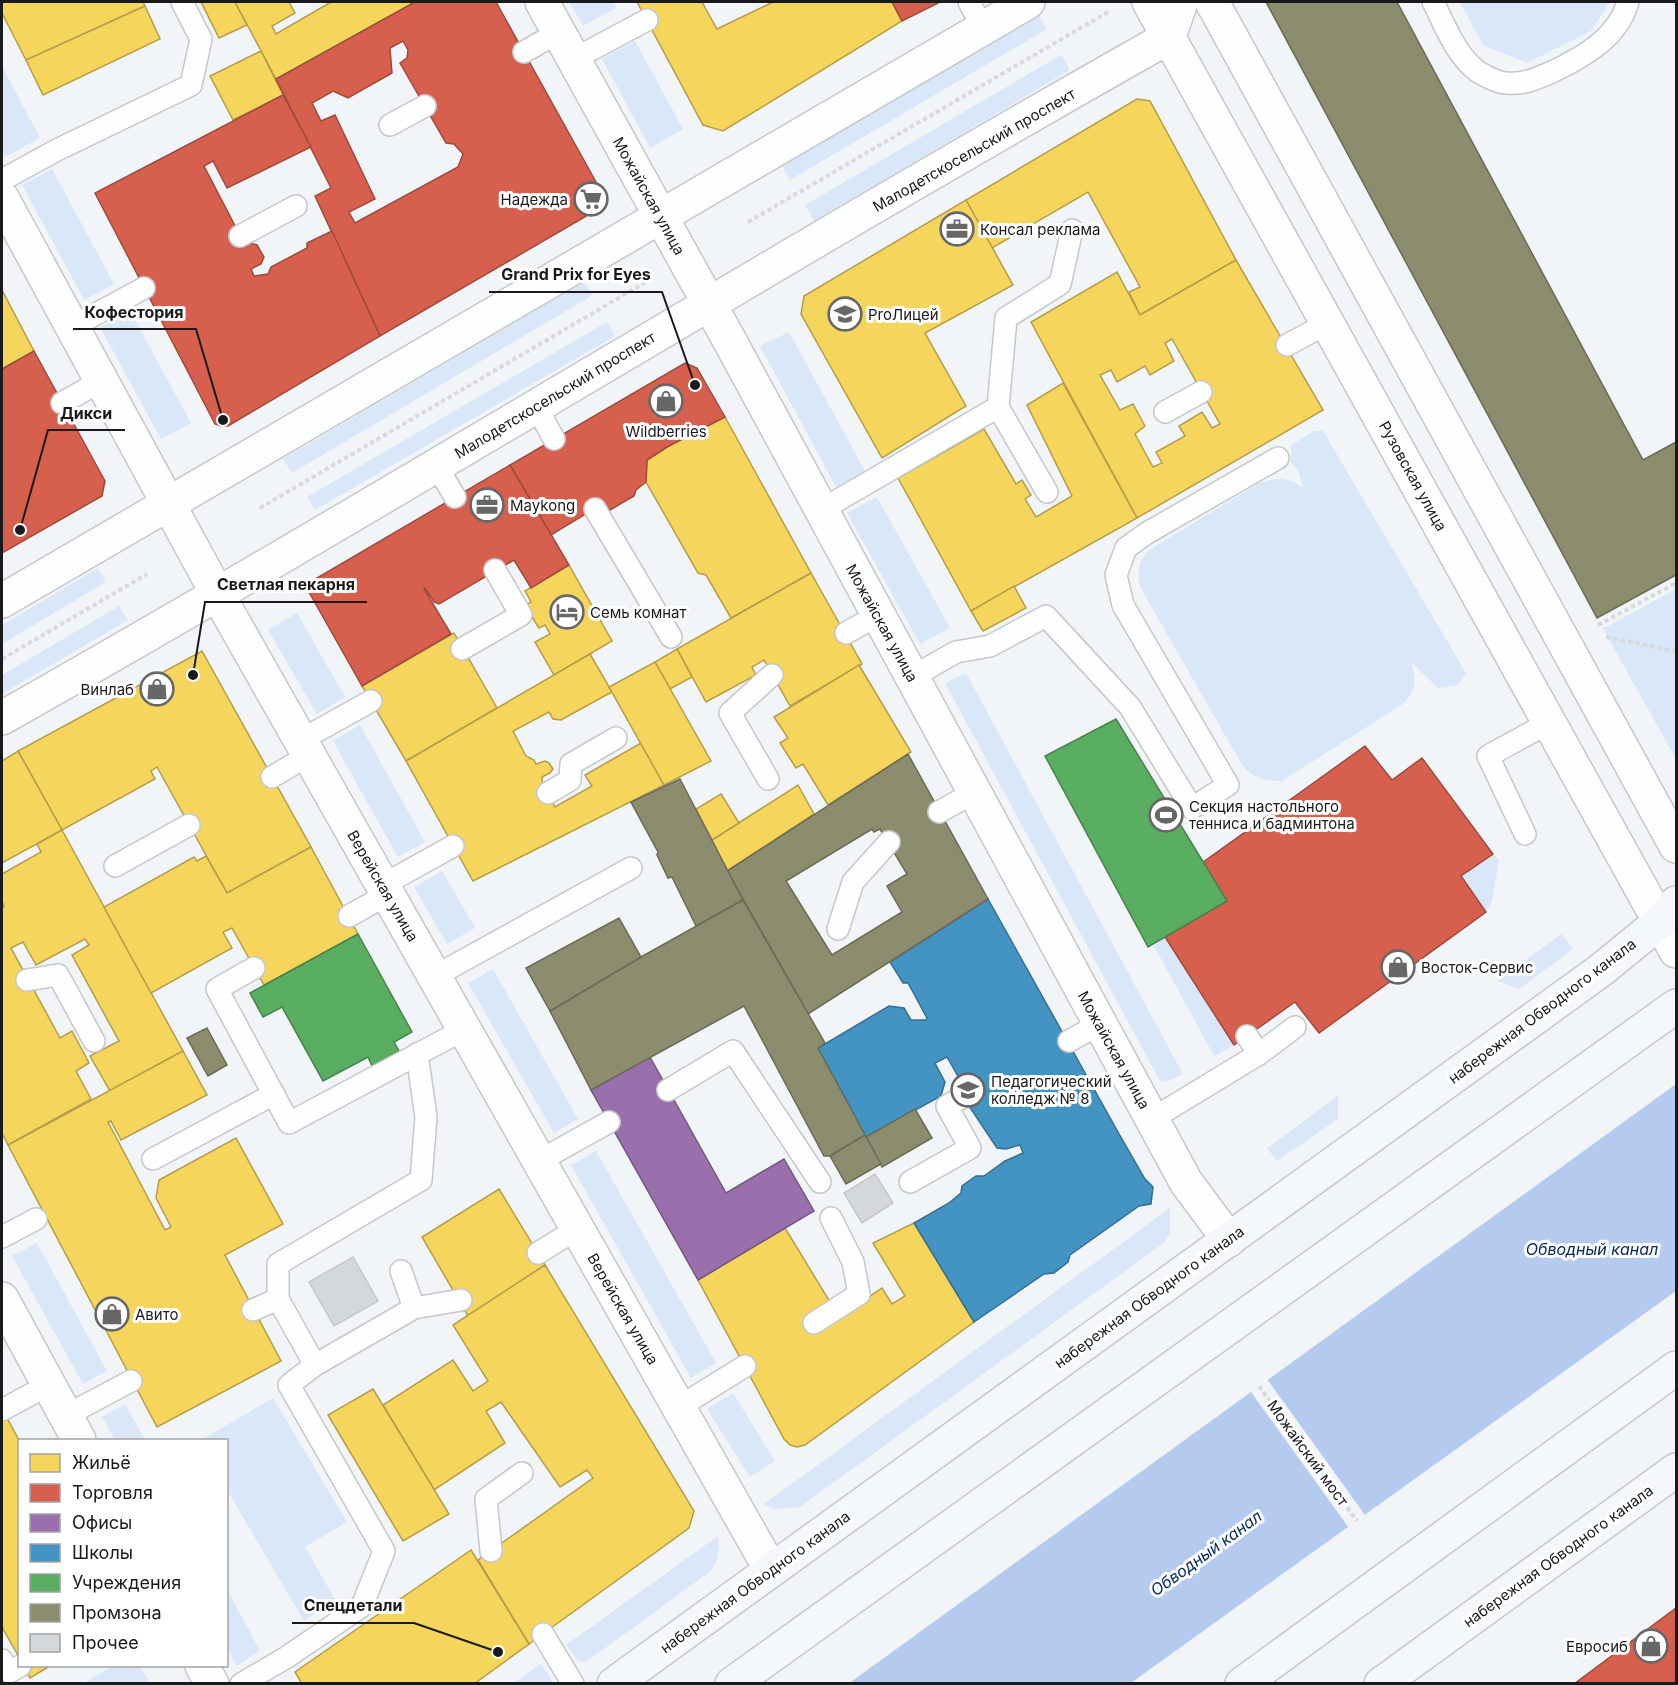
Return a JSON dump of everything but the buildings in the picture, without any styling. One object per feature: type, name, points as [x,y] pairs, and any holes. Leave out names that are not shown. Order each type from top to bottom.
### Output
[{"type":"main road","name":"набережная Обводного канала","points":[[614,1683],[1601,970],[1669,912]]},
{"type":"main road","points":[[732,1683],[1677,1006]]},
{"type":"main road","points":[[1242,1683],[1677,1368]]},
{"type":"main road","name":"набережная Обводного канала","points":[[1381,1683],[1677,1470]]},
{"type":"street","name":"Можайская улица","points":[[542,2],[1186,1182],[1229,1240]]},
{"type":"street","points":[[2,601],[660,217],[976,15],[1028,2]]},
{"type":"street","name":"Рузовская улица","points":[[1149,2],[1550,722],[1669,912],[1677,951]]},
{"type":"street","points":[[1169,37],[1181,2]]},
{"type":"street","points":[[1212,2],[1677,846]]},
{"type":"street","name":"Малодетскосельский проспект","points":[[2,718],[218,595],[436,465],[537,408],[708,304],[1169,37]]},
{"type":"street","name":"Верейская улица","points":[[2,198],[218,595],[771,1570]]},
{"type":"street","points":[[2,1299],[72,1428]]},
{"type":"street","points":[[203,1667],[212,1683]]},
{"type":"lane","points":[[2,198],[57,150],[191,85],[201,39],[183,2]]},
{"type":"lane","points":[[1433,2],[1456,47],[1477,70],[1504,84],[1532,81],[1584,57],[1608,36],[1624,13],[1628,2]]},
{"type":"lane","points":[[524,52],[566,46],[647,20]]},
{"type":"lane","points":[[390,125],[425,106]]},
{"type":"lane","points":[[240,236],[296,207]]},
{"type":"lane","points":[[1047,492],[998,407],[1006,318],[1060,284],[1072,230]]},
{"type":"lane","points":[[72,327],[144,288]]},
{"type":"lane","points":[[1287,345],[1328,323]]},
{"type":"lane","points":[[62,403],[101,381]]},
{"type":"lane","points":[[1165,412],[1201,392]]},
{"type":"lane","points":[[821,510],[998,407]]},
{"type":"lane","points":[[537,408],[554,439]]},
{"type":"lane","points":[[912,677],[956,652],[990,646],[1046,616],[1130,707],[1192,808],[1228,785],[1123,605],[1116,575],[1126,548],[1147,533],[1278,458]]},
{"type":"lane","points":[[436,465],[455,497]]},
{"type":"lane","points":[[595,509],[671,637]]},
{"type":"lane","points":[[462,648],[521,615],[495,570]]},
{"type":"lane","points":[[846,633],[878,615]]},
{"type":"lane","points":[[768,779],[730,713],[772,675]]},
{"type":"lane","points":[[272,777],[305,747],[371,701]]},
{"type":"lane","points":[[1525,834],[1488,756],[1550,722]]},
{"type":"lane","points":[[548,793],[570,780],[571,764],[616,738]]},
{"type":"lane","points":[[939,812],[975,792]]},
{"type":"lane","points":[[115,866],[189,825]]},
{"type":"lane","points":[[838,929],[853,882],[889,842]]},
{"type":"lane","points":[[349,916],[453,846]]},
{"type":"lane","points":[[435,976],[631,868]]},
{"type":"lane","points":[[254,968],[217,988],[289,1123],[465,1029]]},
{"type":"lane","points":[[27,980],[58,975],[94,1041]]},
{"type":"lane","points":[[1069,1041],[1100,1024]]},
{"type":"lane","points":[[1152,1119],[1259,1054],[1295,1027]]},
{"type":"lane","points":[[1247,1036],[1259,1054]]},
{"type":"lane","points":[[668,1090],[733,1051],[820,1182]]},
{"type":"lane","points":[[315,1365],[278,1299],[278,1264],[421,1180],[426,1117],[417,1054]]},
{"type":"lane","points":[[153,1159],[273,1094]]},
{"type":"lane","points":[[910,1182],[970,1148],[947,1106],[968,1094]]},
{"type":"lane","points":[[539,1161],[609,1122]]},
{"type":"lane","points":[[814,1323],[859,1294],[853,1262],[831,1218]]},
{"type":"lane","points":[[2,1237],[36,1219]]},
{"type":"lane","points":[[538,1253],[577,1229]]},
{"type":"lane","points":[[401,1271],[414,1308]]},
{"type":"lane","points":[[253,1310],[278,1299]]},
{"type":"lane","points":[[241,1683],[287,1657],[362,1606],[384,1551],[289,1385],[315,1365],[414,1308],[461,1300]]},
{"type":"lane","points":[[679,1407],[745,1366]]},
{"type":"lane","points":[[72,1428],[132,1381]]},
{"type":"lane","points":[[2,1410],[48,1385]]},
{"type":"lane","points":[[492,1551],[486,1498],[522,1473]]},
{"type":"lane","points":[[543,1634],[573,1683]]},
{"type":"lane","points":[[2,1660],[9,1672],[18,1666]]},
{"type":"path","points":[[748,222],[1108,12]]},
{"type":"path","points":[[260,508],[645,282]]},
{"type":"path","points":[[2,659],[147,574]]},
{"type":"path","points":[[1595,627],[1677,583]]},
{"type":"path","points":[[1599,636],[1677,651]]},
{"type":"path","name":"Можайский мост","points":[[1259,1386],[1357,1521]]},
{"type":"shaded area","points":[[569,2],[613,2],[616,8],[583,26]]},
{"type":"shaded area","points":[[1460,2],[1610,2],[1591,31],[1527,63],[1483,45]]},
{"type":"shaded area","points":[[1038,14],[1047,29],[790,180],[782,165]]},
{"type":"shaded area","points":[[635,41],[683,129],[650,148],[602,59]]},
{"type":"shaded area","points":[[1061,55],[1070,70],[814,221],[805,205]]},
{"type":"shaded area","points":[[2,66],[40,138],[5,157],[2,151]]},
{"type":"shaded area","points":[[52,169],[114,284],[84,300],[22,185]]},
{"type":"shaded area","points":[[584,282],[593,295],[292,473],[283,459]]},
{"type":"shaded area","points":[[130,311],[191,423],[161,439],[100,327]]},
{"type":"shaded area","points":[[607,322],[615,336],[315,510],[307,497]]},
{"type":"shaded area","points":[[789,332],[865,471],[836,487],[760,346]]},
{"type":"shaded area","points":[[1314,431],[1323,431],[1466,673],[1458,685],[1438,688],[1411,662],[1414,684],[1411,694],[1403,704],[1282,781],[1270,780],[1259,778],[1241,763],[1140,587],[1139,572],[1141,563],[1149,550],[1258,484],[1281,479],[1303,487],[1298,471],[1291,462],[1291,445]]},
{"type":"shaded area","points":[[877,497],[950,628],[920,644],[847,513]]},
{"type":"shaded area","points":[[98,568],[106,582],[2,644],[2,625]]},
{"type":"shaded area","points":[[1676,589],[1676,759],[1602,627],[1606,627]]},
{"type":"shaded area","points":[[119,606],[128,620],[2,694],[2,675]]},
{"type":"shaded area","points":[[297,613],[345,697],[317,714],[268,630]]},
{"type":"shaded area","points":[[966,673],[1183,1074],[1170,1080],[1160,1081],[945,683]]},
{"type":"shaded area","points":[[360,725],[425,842],[398,857],[333,741]]},
{"type":"shaded area","points":[[1493,854],[1499,860],[1492,902],[1486,912],[1461,876]]},
{"type":"shaded area","points":[[442,871],[475,928],[447,944],[414,887]]},
{"type":"shaded area","points":[[1561,934],[1573,949],[1519,989],[1497,981]]},
{"type":"shaded area","points":[[1165,937],[1234,1045],[1214,1056],[1153,944]]},
{"type":"shaded area","points":[[493,969],[578,1119],[554,1133],[468,983]]},
{"type":"shaded area","points":[[1338,1096],[1338,1119],[1277,1161],[1267,1148]]},
{"type":"shaded area","points":[[596,1151],[716,1363],[691,1378],[571,1165]]},
{"type":"shaded area","points":[[1170,1208],[1170,1232],[1165,1242],[800,1507],[775,1509],[764,1504]]},
{"type":"shaded area","points":[[37,1243],[107,1371],[83,1384],[12,1256]]},
{"type":"shaded area","points":[[733,1393],[775,1461],[750,1477],[707,1409]]},
{"type":"shaded area","points":[[273,1398],[347,1522],[305,1547],[336,1601],[304,1621],[228,1492],[228,1439],[203,1439]]},
{"type":"shaded area","points":[[125,1404],[144,1439],[114,1439],[102,1417]]},
{"type":"shaded area","points":[[718,1536],[718,1554],[711,1571],[586,1662],[578,1661],[566,1645]]},
{"type":"shaded area","points":[[228,1591],[260,1651],[237,1666],[228,1649]]},
{"type":"shaded area","points":[[541,1664],[551,1679],[551,1683],[513,1683]]},
{"type":"shaded area","points":[[111,1667],[141,1667],[150,1683],[84,1683]]},
{"type":"water","name":"Обводный канал","points":[[1676,1084],[1676,1291],[1131,1683],[848,1684]]},
{"type":"pier","points":[[1267,1379],[1365,1515],[1349,1528],[1251,1392]]},
{"type":"place","name":"Надежда","points":[[591,199]]},
{"type":"place","name":"Консал реклама","points":[[957,229]]},
{"type":"place","name":"ProЛицей","points":[[845,314]]},
{"type":"place","name":"Grand Prix for Eyes","points":[[695,385]]},
{"type":"place","name":"Wildberries","points":[[666,401]]},
{"type":"place","name":"Кофестория","points":[[223,420]]},
{"type":"place","name":"Maykong","points":[[487,505]]},
{"type":"place","name":"Дикси","points":[[20,530]]},
{"type":"place","name":"Семь комнат","points":[[567,612]]},
{"type":"place","name":"Светлая пекарня","points":[[193,675]]},
{"type":"place","name":"Винлаб","points":[[157,689]]},
{"type":"place","name":"Секция настольного тенниса и бадминтона","points":[[1166,815]]},
{"type":"place","name":"Восток-Сервис","points":[[1398,967]]},
{"type":"place","name":"Педагогический колледж № 8","points":[[968,1090]]},
{"type":"place","name":"Авито","points":[[112,1314]]},
{"type":"place","name":"Евросиб","points":[[1651,1646]]},
{"type":"place","name":"Спецдетали","points":[[498,1652]]}]
